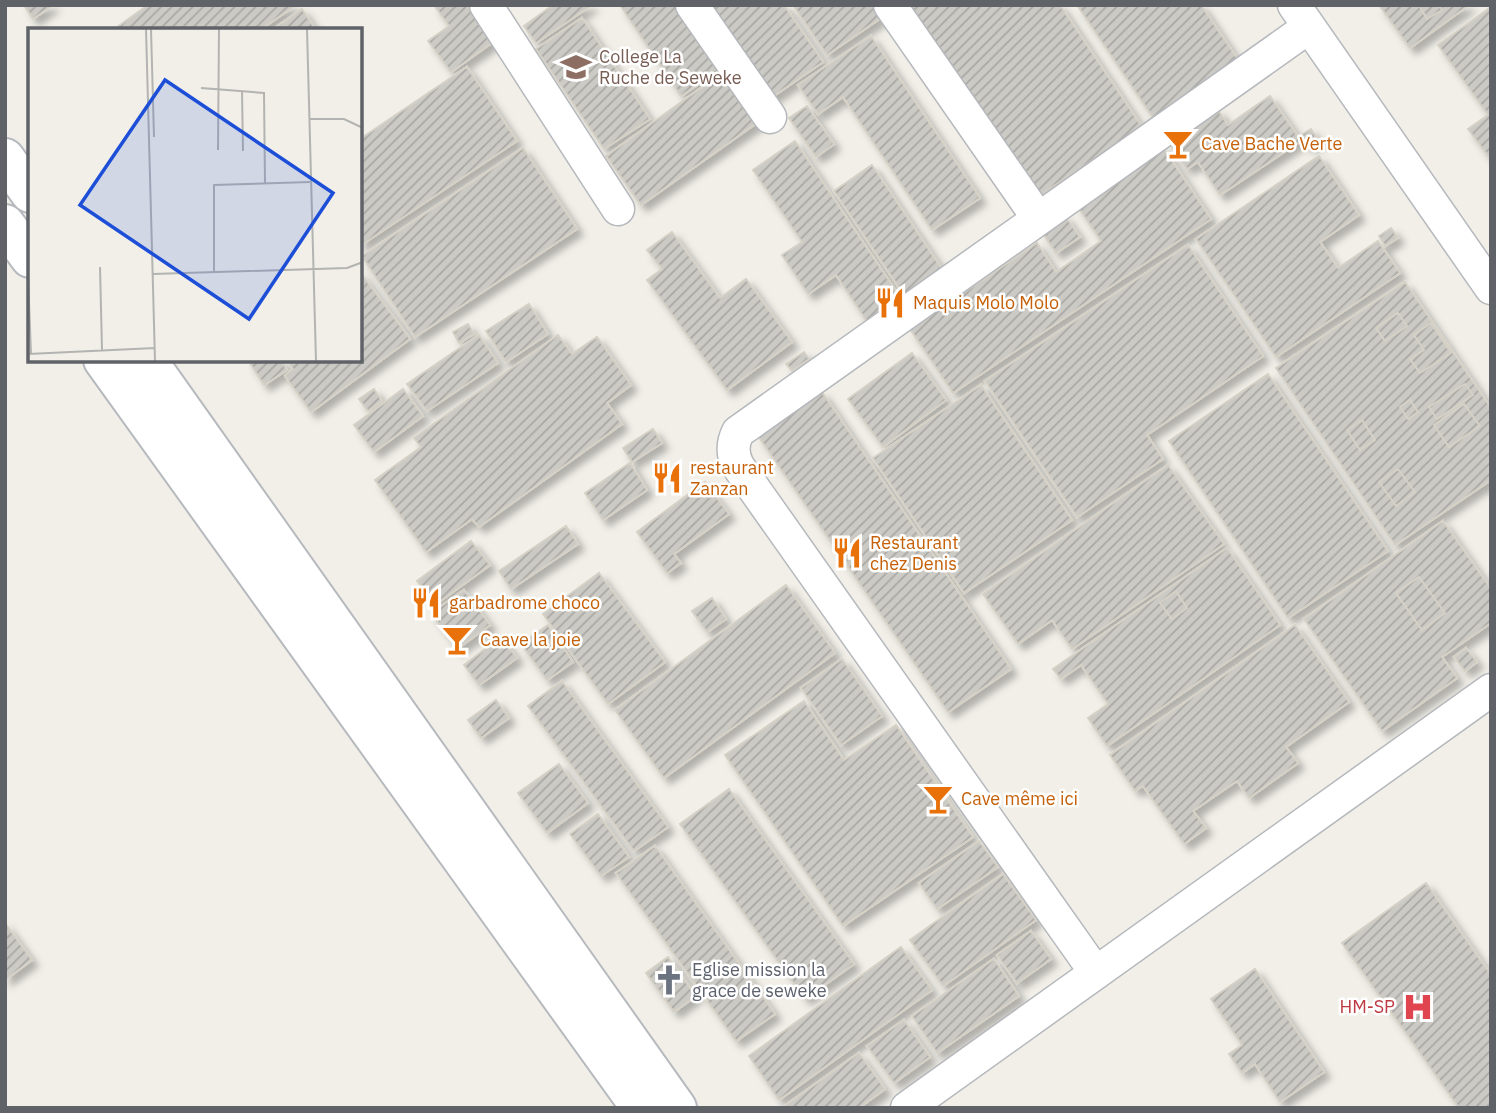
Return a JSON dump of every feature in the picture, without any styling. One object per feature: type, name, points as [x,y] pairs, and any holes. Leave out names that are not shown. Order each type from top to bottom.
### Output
[{"type":"main road","points":[[5,158],[28,190]]},
{"type":"main road","points":[[5,224],[28,255]]},
{"type":"main road","points":[[104,362],[641,1108]]},
{"type":"main road","points":[[148,362],[677,1108]]},
{"type":"street","points":[[486,5],[618,209]]},
{"type":"street","points":[[692,5],[770,117]]},
{"type":"street","points":[[890,5],[1038,218]]},
{"type":"street","points":[[1096,973],[738,466],[733,448],[738,432],[1038,218],[1301,16],[1491,288]]},
{"type":"street","points":[[907,1108],[1491,690]]},
{"type":"building","points":[[24,5],[53,5],[33,19]]},
{"type":"building","points":[[148,5],[296,5],[263,28],[116,28]]},
{"type":"building","points":[[434,5],[466,5],[493,42],[451,72],[428,41],[449,26]]},
{"type":"building","points":[[553,5],[592,5],[536,43],[524,26]]},
{"type":"building","points":[[620,5],[685,5],[726,66],[681,96]]},
{"type":"building","points":[[699,5],[784,5],[823,62],[765,102]]},
{"type":"building","points":[[793,5],[872,5],[881,18],[827,55]]},
{"type":"building","points":[[910,5],[1060,5],[1142,127],[1039,196]]},
{"type":"building","points":[[1077,5],[1201,5],[1239,61],[1154,119]]},
{"type":"building","points":[[1379,5],[1469,5],[1410,48]]},
{"type":"building","points":[[1419,5],[1439,5],[1442,10],[1427,19]]},
{"type":"building","points":[[1491,7],[1491,160],[1468,129],[1488,115],[1438,45]]},
{"type":"building","points":[[302,9],[315,28],[275,28]]},
{"type":"building","points":[[582,18],[650,119],[604,149],[536,49]]},
{"type":"building","points":[[871,36],[980,198],[932,230],[843,97],[818,114],[798,85]]},
{"type":"building","points":[[733,65],[768,115],[641,205],[606,156]]},
{"type":"building","points":[[467,67],[517,141],[362,245],[362,138]]},
{"type":"building","points":[[1270,96],[1301,141],[1220,195],[1198,162],[1187,169],[1169,143],[1218,110],[1228,125]]},
{"type":"building","points":[[807,106],[834,144],[816,157],[789,118]]},
{"type":"building","points":[[1311,129],[1319,141],[1309,147],[1301,135]]},
{"type":"building","points":[[795,141],[902,300],[868,323],[836,275],[808,294],[782,255],[802,242],[753,170]]},
{"type":"building","points":[[1162,146],[1211,219],[953,393],[910,329],[1037,243],[1056,272],[1101,241],[1076,204]]},
{"type":"building","points":[[523,148],[577,229],[415,337],[362,256]]},
{"type":"building","points":[[1319,156],[1359,215],[1320,242],[1338,268],[1378,241],[1400,273],[1276,357],[1196,239]]},
{"type":"building","points":[[872,165],[944,272],[906,298],[834,191]]},
{"type":"building","points":[[1065,216],[1080,237],[1056,253],[1042,232]]},
{"type":"building","points":[[1391,228],[1398,238],[1385,246],[1379,236]]},
{"type":"building","points":[[672,232],[720,298],[746,279],[792,342],[727,390],[647,280],[662,269],[647,250]]},
{"type":"building","points":[[1188,245],[1263,356],[1147,435],[1163,459],[1077,517],[985,381]]},
{"type":"building","points":[[362,275],[410,339],[311,412],[285,376],[293,369],[288,362],[362,362]]},
{"type":"building","points":[[1405,282],[1491,408],[1491,480],[1395,545],[1276,368]]},
{"type":"building","points":[[529,304],[548,334],[506,362],[486,331]]},
{"type":"building","points":[[1398,313],[1407,326],[1385,341],[1376,328]]},
{"type":"building","points":[[1431,323],[1451,353],[1420,373],[1410,359],[1424,350],[1414,335]]},
{"type":"building","points":[[468,324],[474,334],[459,343],[453,332]]},
{"type":"building","points":[[479,335],[498,363],[427,411],[407,384]]},
{"type":"building","points":[[558,335],[572,354],[597,337],[631,385],[607,403],[622,424],[479,527],[472,519],[426,552],[375,480],[421,447],[414,438]]},
{"type":"building","points":[[804,352],[809,359],[792,371],[786,364]]},
{"type":"building","points":[[912,353],[946,400],[883,447],[848,399]]},
{"type":"building","points":[[249,362],[282,362],[287,370],[264,385]]},
{"type":"building","points":[[1268,374],[1388,551],[1288,618],[1169,441]]},
{"type":"building","points":[[1465,384],[1473,395],[1437,419],[1429,407]]},
{"type":"building","points":[[981,385],[1072,520],[964,593],[873,458]]},
{"type":"building","points":[[374,389],[382,401],[368,411],[359,399]]},
{"type":"building","points":[[403,389],[423,416],[374,452],[354,425]]},
{"type":"building","points":[[822,392],[1011,669],[948,712],[758,436]]},
{"type":"building","points":[[1410,400],[1418,412],[1408,419],[1400,407]]},
{"type":"building","points":[[1464,404],[1480,426],[1449,447],[1434,425]]},
{"type":"building","points":[[1362,420],[1375,440],[1360,450],[1347,430]]},
{"type":"building","points":[[653,429],[662,443],[632,462],[623,448]]},
{"type":"building","points":[[630,463],[647,490],[603,520],[585,493]]},
{"type":"building","points":[[1168,465],[1224,544],[1072,649],[1052,620],[1018,644],[983,594]]},
{"type":"building","points":[[1398,469],[1415,492],[1396,506],[1379,482]]},
{"type":"building","points":[[705,482],[729,514],[674,554],[681,563],[667,573],[637,532]]},
{"type":"building","points":[[1443,521],[1491,589],[1491,623],[1442,657],[1457,678],[1382,731],[1304,619]]},
{"type":"building","points":[[566,526],[578,544],[511,589],[499,571]]},
{"type":"building","points":[[471,541],[490,565],[435,605],[417,581]]},
{"type":"building","points":[[1227,548],[1280,625],[1107,746],[1088,718],[1108,704],[1081,665],[1061,679],[1053,669]]},
{"type":"building","points":[[599,573],[665,662],[608,704],[543,614]]},
{"type":"building","points":[[1419,577],[1445,613],[1422,630],[1396,593]]},
{"type":"building","points":[[786,585],[835,653],[664,778],[615,710]]},
{"type":"building","points":[[464,590],[490,625],[457,649],[431,613]]},
{"type":"building","points":[[1176,591],[1187,608],[1172,619],[1160,603]]},
{"type":"building","points":[[712,598],[726,619],[707,632],[692,611]]},
{"type":"building","points":[[548,625],[573,662],[547,680],[521,644]]},
{"type":"building","points":[[1295,625],[1349,702],[1286,747],[1298,763],[1249,798],[1237,781],[1193,811],[1206,828],[1184,844],[1143,786],[1135,791],[1110,755]]},
{"type":"building","points":[[501,637],[517,658],[479,685],[464,665]]},
{"type":"building","points":[[1466,648],[1477,662],[1465,671],[1454,657]]},
{"type":"building","points":[[842,659],[882,716],[841,745],[801,688]]},
{"type":"building","points":[[562,681],[668,827],[634,851],[528,706]]},
{"type":"building","points":[[496,700],[509,718],[481,738],[468,720]]},
{"type":"building","points":[[804,701],[844,760],[896,725],[973,837],[843,926],[725,755]]},
{"type":"building","points":[[559,764],[588,803],[547,833],[518,793]]},
{"type":"building","points":[[729,789],[854,964],[805,999],[680,824]]},
{"type":"building","points":[[598,814],[629,857],[601,876],[570,834]]},
{"type":"building","points":[[979,841],[998,867],[937,909],[919,883]]},
{"type":"building","points":[[655,846],[775,1014],[736,1041],[616,873]]},
{"type":"building","points":[[1003,874],[1036,920],[943,986],[910,940]]},
{"type":"building","points":[[1426,883],[1491,975],[1491,1108],[1459,1108],[1342,943]]},
{"type":"building","points":[[5,923],[32,960],[5,980]]},
{"type":"building","points":[[1031,931],[1051,959],[1017,983],[997,955]]},
{"type":"building","points":[[901,947],[932,990],[779,1100],[749,1056]]},
{"type":"building","points":[[668,957],[696,996],[674,1012],[646,973]]},
{"type":"building","points":[[994,959],[1019,996],[937,1053],[912,1016]]},
{"type":"building","points":[[1255,969],[1324,1072],[1280,1102],[1255,1064],[1242,1073],[1229,1054],[1242,1045],[1211,999]]},
{"type":"building","points":[[904,1020],[930,1057],[894,1083],[867,1046]]},
{"type":"building","points":[[859,1053],[885,1089],[859,1108],[788,1108],[786,1105]]},
{"type":"place","name":"College La Ruche de Seweke","points":[[576,67]]},
{"type":"place","name":"Cave Bache Verte","points":[[1178,144]]},
{"type":"place","name":"Maquis Molo Molo","points":[[890,303]]},
{"type":"place","name":"restaurant Zanzan","points":[[667,478]]},
{"type":"place","name":"Restaurant chez Denis","points":[[847,553]]},
{"type":"place","name":"garbadrome choco","points":[[426,603]]},
{"type":"place","name":"Caave la joie","points":[[457,640]]},
{"type":"place","name":"Cave même ici","points":[[938,799]]},
{"type":"place","name":"Eglise mission la grace de seweke","points":[[669,980]]},
{"type":"place","name":"HM-SP","points":[[1418,1007]]}]
